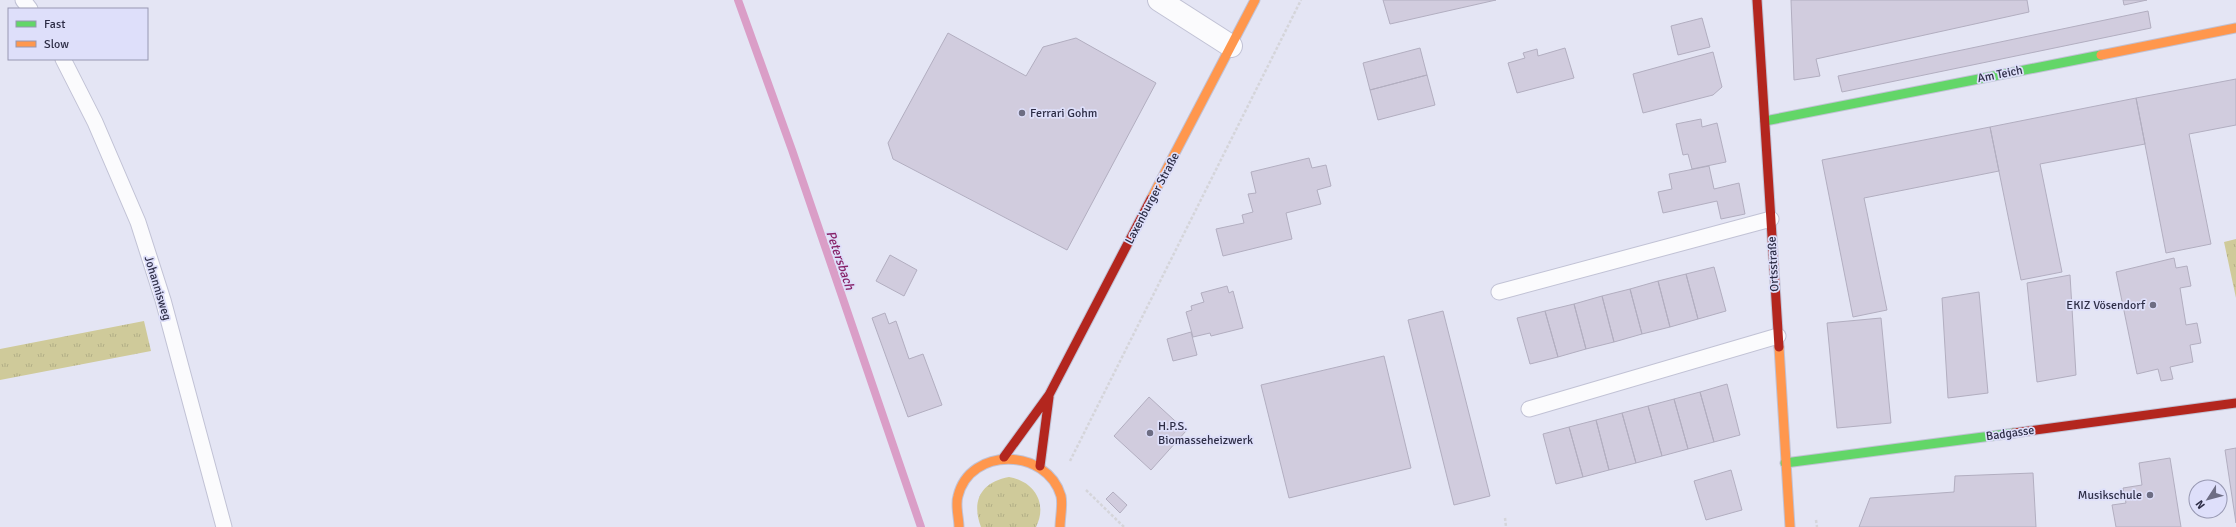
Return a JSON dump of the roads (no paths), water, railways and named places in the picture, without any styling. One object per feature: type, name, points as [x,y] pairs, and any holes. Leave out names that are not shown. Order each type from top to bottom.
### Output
[{"type":"street","points":[[1159,0],[1231,46]]},
{"type":"street","name":"Laxenburger Straße","points":[[1004,457],[1049,395],[1255,0]]},
{"type":"street","name":"Ortsstraße","points":[[1757,0],[1790,527]]},
{"type":"street","name":"Am Teich","points":[[1765,121],[2236,28]]},
{"type":"street","name":"Laxenburger Straße","points":[[1040,466],[1049,395]]},
{"type":"street","name":"Badgasse","points":[[1785,463],[2236,403]]},
{"type":"street","points":[[959,527],[956,506],[962,486],[975,469],[984,463],[1004,457],[1023,458],[1040,466],[1053,480],[1061,497],[1062,517],[1060,527]]},
{"type":"lane","points":[[23,0],[29,8]]},
{"type":"lane","name":"Johannisweg","points":[[64,60],[95,122],[138,222],[163,300],[224,527]]},
{"type":"lane","points":[[1499,292],[1771,219]]},
{"type":"lane","points":[[1529,409],[1778,336]]},
{"type":"waterway","name":"Petersbach","points":[[738,0],[792,150],[921,527]]},
{"type":"place","name":"Ferrari Gohm","points":[[1022,113]]},
{"type":"place","name":"EKIZ Vösendorf","points":[[2153,305]]},
{"type":"place","name":"H.P.S. Biomasseheizwerk","points":[[1150,433]]},
{"type":"place","name":"Musikschule","points":[[2150,495]]}]
